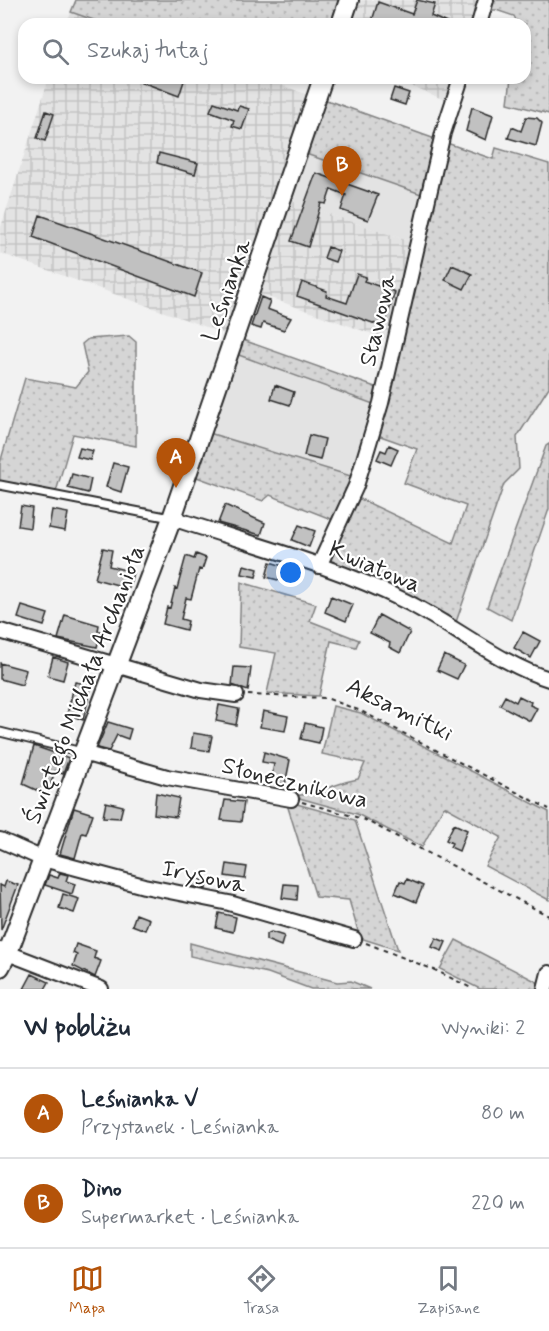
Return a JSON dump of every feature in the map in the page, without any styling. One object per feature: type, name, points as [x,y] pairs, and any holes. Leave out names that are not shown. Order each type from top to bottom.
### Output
[{"type":"street","points":[[343,18],[349,0]]},
{"type":"street","points":[[481,18],[486,0]]},
{"type":"street","name":"Leśnianka","points":[[172,518],[321,84]]},
{"type":"street","name":"Stawowa","points":[[319,566],[356,486],[381,403],[443,133],[459,84]]},
{"type":"street","name":"Kwiatowa","points":[[172,518],[319,566],[405,601],[520,667],[549,679]]},
{"type":"street","name":"Świętego Michała Archanioła","points":[[3,956],[43,860],[172,518]]},
{"type":"street","points":[[0,631],[201,690],[236,695]]},
{"type":"street","name":"Słonecznikowa","points":[[83,753],[167,777],[291,799]]},
{"type":"street","name":"Irysowa","points":[[0,840],[43,860],[144,886],[229,903],[354,939]]},
{"type":"street","points":[[3,956],[101,989]]},
{"type":"street","points":[[545,989],[549,973]]},
{"type":"lane","points":[[0,485],[172,518]]},
{"type":"lane","points":[[0,732],[83,753]]},
{"type":"path","name":"Aksamitki","points":[[236,695],[326,698],[361,711],[549,809]]},
{"type":"path","name":"Słonecznikowa","points":[[291,799],[363,819],[549,916]]},
{"type":"path","points":[[354,939],[390,951],[473,989]]},
{"type":"shaded area","points":[[76,0],[349,0],[343,18],[88,18],[71,12]]},
{"type":"shaded area","points":[[349,0],[487,0],[481,18],[343,18]]},
{"type":"shaded area","points":[[487,0],[549,0],[549,114],[508,103],[510,84],[531,84],[531,18],[515,18],[496,10],[483,10]]},
{"type":"shaded area","points":[[71,12],[88,18],[69,18]]},
{"type":"shaded area","points":[[47,84],[279,84],[316,98],[283,198],[414,243],[392,341],[251,291],[234,337],[0,253],[0,230]]},
{"type":"shaded area","points":[[406,84],[458,84],[452,103]]},
{"type":"shaded area","points":[[321,98],[438,140],[424,195],[303,153]]},
{"type":"shaded area","points":[[441,141],[493,159],[496,148],[549,164],[549,387],[517,437],[519,469],[504,484],[455,625],[319,566],[352,495],[453,543],[466,506],[404,483],[417,449],[372,433]]},
{"type":"shaded area","points":[[303,153],[424,195],[414,243],[287,200]]},
{"type":"shaded area","points":[[129,336],[136,342],[136,446],[73,434],[56,492],[0,482],[0,463],[25,378],[76,387],[88,372],[82,344],[88,339]]},
{"type":"shaded area","points":[[240,339],[378,388],[376,405],[236,354]]},
{"type":"shaded area","points":[[236,354],[376,405],[354,477],[209,433]]},
{"type":"shaded area","points":[[209,433],[354,477],[336,521],[270,495],[263,501],[194,476]]},
{"type":"shaded area","points":[[549,444],[549,509],[511,620],[487,607],[546,446]]},
{"type":"shaded area","points":[[241,582],[316,604],[310,621],[359,640],[356,647],[331,641],[319,696],[267,693],[276,653],[239,647]]},
{"type":"shaded area","points":[[333,706],[361,713],[549,812],[549,900],[485,866],[501,837],[444,806],[422,847],[357,814],[292,796],[358,779],[365,763],[322,754]]},
{"type":"shaded area","points":[[286,801],[355,820],[398,950],[360,938],[349,900],[316,897]]},
{"type":"shaded area","points":[[456,940],[543,985],[542,989],[480,989],[440,969]]},
{"type":"shaded area","points":[[190,943],[337,982],[351,981],[370,989],[311,989],[268,973],[190,956]]},
{"type":"building","points":[[417,0],[435,4],[431,16],[436,18],[373,18],[378,2],[412,14]]},
{"type":"building","points":[[147,84],[183,84],[179,96]]},
{"type":"building","points":[[394,88],[409,93],[405,105],[390,100]]},
{"type":"building","points":[[214,102],[237,110],[239,106],[249,109],[242,129],[232,126],[234,120],[210,111]]},
{"type":"building","points":[[472,107],[493,115],[486,140],[466,131]]},
{"type":"building","points":[[46,111],[54,114],[45,141],[37,138]]},
{"type":"building","points":[[526,117],[537,118],[542,123],[536,146],[508,138],[512,127],[521,131]]},
{"type":"building","points":[[159,153],[198,163],[195,174],[157,163]]},
{"type":"building","points":[[316,173],[378,195],[368,220],[341,210],[346,195],[331,189],[326,204],[321,203],[308,247],[291,241]]},
{"type":"building","points":[[40,215],[202,273],[194,297],[33,237]]},
{"type":"building","points":[[328,247],[339,251],[335,262],[324,258]]},
{"type":"building","points":[[452,265],[472,274],[464,289],[445,280]]},
{"type":"building","points":[[357,274],[366,277],[364,281],[395,292],[384,327],[297,296],[302,282],[327,291],[326,296],[347,303]]},
{"type":"building","points":[[261,297],[270,301],[267,309],[291,318],[284,330],[263,323],[261,329],[251,326]]},
{"type":"building","points":[[275,385],[294,392],[290,405],[271,399]]},
{"type":"building","points":[[309,435],[325,439],[320,460],[304,456]]},
{"type":"building","points":[[389,445],[398,449],[391,465],[377,459],[381,450],[386,452]]},
{"type":"building","points":[[80,448],[93,451],[90,460],[77,457]]},
{"type":"building","points":[[113,463],[128,467],[121,492],[106,487]]},
{"type":"building","points":[[72,474],[91,479],[88,493],[68,488]]},
{"type":"building","points":[[225,505],[265,523],[261,535],[218,523]]},
{"type":"building","points":[[21,506],[32,508],[30,528],[18,526]]},
{"type":"building","points":[[52,510],[68,513],[65,531],[49,528]]},
{"type":"building","points":[[299,525],[315,531],[309,547],[292,540]]},
{"type":"building","points":[[103,548],[112,550],[109,566],[133,572],[129,588],[95,579]]},
{"type":"building","points":[[196,554],[206,558],[202,570],[199,569],[191,599],[186,598],[181,619],[188,621],[186,630],[163,624],[167,607],[170,608],[175,588],[177,589],[186,556],[194,559]]},
{"type":"building","points":[[270,562],[290,568],[286,582],[266,577]]},
{"type":"building","points":[[244,565],[258,569],[256,577],[242,574]]},
{"type":"building","points":[[331,596],[353,605],[346,621],[325,612]]},
{"type":"building","points":[[22,606],[48,614],[44,626],[18,618]]},
{"type":"building","points":[[65,615],[99,625],[98,631],[101,631],[97,647],[58,639]]},
{"type":"building","points":[[379,615],[410,632],[400,653],[389,647],[390,643],[370,633]]},
{"type":"building","points":[[523,632],[540,641],[531,658],[514,648]]},
{"type":"building","points":[[444,655],[464,665],[457,679],[437,670]]},
{"type":"building","points":[[53,657],[68,662],[63,680],[48,676]]},
{"type":"building","points":[[0,663],[26,670],[22,685],[0,679]]},
{"type":"building","points":[[234,667],[251,668],[248,691],[232,685]]},
{"type":"building","points":[[75,682],[92,685],[83,720],[67,714]]},
{"type":"building","points":[[505,696],[516,702],[519,696],[537,708],[530,721],[500,705]]},
{"type":"building","points":[[219,705],[239,709],[236,725],[216,721]]},
{"type":"building","points":[[263,711],[288,716],[285,731],[260,727]]},
{"type":"building","points":[[108,722],[131,729],[128,739],[117,735],[109,751],[97,748]]},
{"type":"building","points":[[305,723],[322,727],[319,743],[301,739]]},
{"type":"building","points":[[193,733],[212,736],[209,751],[191,748]]},
{"type":"building","points":[[34,746],[69,758],[63,774],[55,771],[47,795],[23,784]]},
{"type":"building","points":[[264,752],[290,760],[285,785],[271,782],[274,764],[262,762]]},
{"type":"building","points":[[156,793],[179,798],[176,817],[154,814]]},
{"type":"building","points":[[225,800],[244,802],[241,822],[221,820]]},
{"type":"building","points":[[106,802],[123,806],[120,818],[103,817]]},
{"type":"building","points":[[74,808],[93,814],[86,834],[82,833],[75,858],[60,854]]},
{"type":"building","points":[[454,824],[467,830],[459,851],[450,847],[452,843],[446,840]]},
{"type":"building","points":[[227,864],[247,867],[245,879],[225,876]]},
{"type":"building","points":[[60,873],[68,875],[66,881],[75,884],[72,894],[45,885],[49,875],[58,878]]},
{"type":"building","points":[[191,878],[207,881],[206,889],[190,886]]},
{"type":"building","points":[[407,879],[423,886],[416,902],[395,893],[400,881],[405,883]]},
{"type":"building","points":[[6,881],[18,885],[1,930],[0,885],[4,887]]},
{"type":"building","points":[[284,884],[298,885],[297,900],[282,898]]},
{"type":"building","points":[[63,894],[79,899],[74,913],[59,908]]},
{"type":"building","points":[[219,913],[236,917],[233,932],[216,928]]},
{"type":"building","points":[[136,914],[149,919],[145,930],[132,925]]},
{"type":"building","points":[[271,932],[284,936],[281,946],[266,940],[266,934]]},
{"type":"building","points":[[436,938],[446,942],[442,951],[432,947]]},
{"type":"building","points":[[76,944],[96,951],[94,958],[101,961],[95,977],[73,966],[77,955],[73,953]]},
{"type":"building","points":[[32,974],[49,982],[45,989],[24,989]]},
{"type":"place","name":"Dino","points":[[342,196]]},
{"type":"place","name":"Leśnianka V","points":[[176,488]]}]
